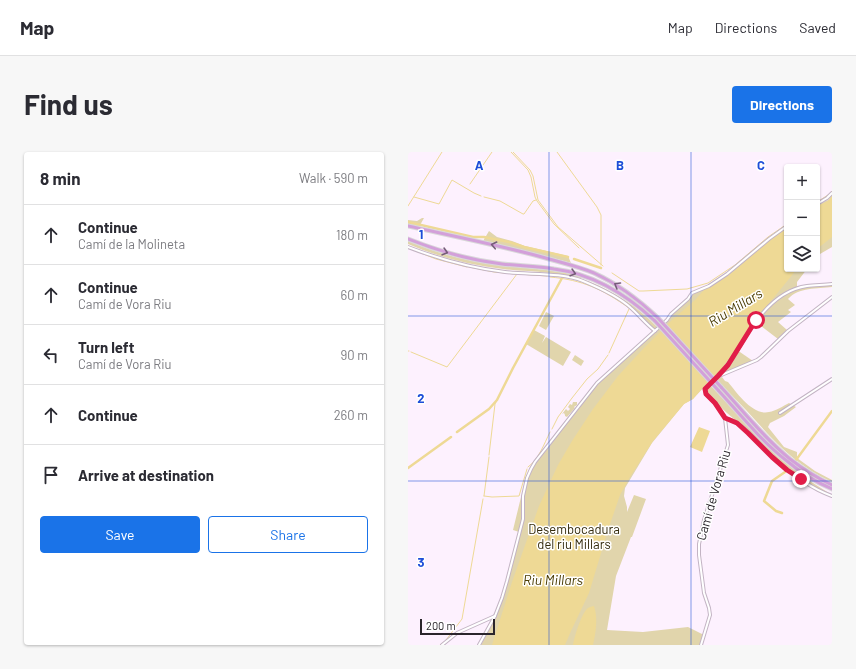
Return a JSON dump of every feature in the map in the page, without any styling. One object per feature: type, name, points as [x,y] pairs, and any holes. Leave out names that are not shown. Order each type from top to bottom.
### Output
[{"type":"main road","points":[[408,226],[521,251],[583,269],[594,273],[627,292],[642,303],[718,390],[767,443],[802,473],[820,484],[832,489]]},
{"type":"main road","points":[[408,239],[430,248],[476,260],[566,271],[590,278],[624,295],[657,320],[770,440],[790,459],[804,470],[832,485]]},
{"type":"street","points":[[820,202],[832,193]]},
{"type":"street","points":[[480,645],[495,616],[502,598],[522,519],[523,496],[527,478],[535,462],[597,383],[655,332],[671,314],[688,299],[692,293],[708,286],[727,274],[784,228]]},
{"type":"street","points":[[408,247],[436,257],[482,268],[505,272],[574,278],[583,281],[604,290],[619,299],[630,307],[655,332]]},
{"type":"street","points":[[718,376],[728,365],[753,325],[764,311],[783,296],[798,288],[832,284]]},
{"type":"street","name":"Camí de Vora Riu","points":[[701,645],[710,611],[704,593],[698,550],[704,520],[728,445],[725,418],[715,403],[706,394],[705,389],[718,376],[731,372],[756,360],[788,331],[832,297]]},
{"type":"street","points":[[780,413],[832,379]]},
{"type":"street","points":[[725,418],[737,423],[787,470],[814,487],[832,496]]},
{"type":"street","points":[[442,645],[457,633],[495,616]]},
{"type":"green space","points":[[832,195],[832,247],[820,254],[820,204],[828,200]]},
{"type":"green space","points":[[424,218],[419,227],[408,225],[408,220],[417,221]]},
{"type":"green space","name":"Riu Millars","points":[[784,229],[784,272],[805,272],[797,282],[797,288],[781,296],[764,309],[721,372],[693,399],[684,404],[652,443],[625,488],[624,496],[627,512],[634,495],[646,499],[616,576],[607,630],[643,632],[688,627],[704,635],[701,645],[481,645],[495,617],[505,591],[519,532],[513,530],[521,497],[524,496],[528,478],[536,462],[597,384],[669,320],[672,314],[692,294],[709,287],[729,274],[756,250]]},
{"type":"green space","points":[[489,231],[497,237],[525,246],[568,256],[571,263],[483,241]]},
{"type":"green space","points":[[408,241],[441,253],[464,259],[488,264],[553,271],[585,278],[543,272],[503,269],[466,263],[419,249],[408,244]]},
{"type":"green space","points":[[583,280],[598,285],[625,300],[634,306],[658,328],[655,331],[619,299]]},
{"type":"green space","points":[[832,285],[832,287],[803,290],[792,295],[788,299],[795,305],[788,310],[791,312],[778,322],[787,330],[778,339],[756,322],[772,305],[785,295],[810,286]]},
{"type":"green space","points":[[546,312],[554,316],[546,330],[539,326]]},
{"type":"green space","points":[[534,330],[545,336],[542,343],[546,337],[571,352],[563,366],[526,344]]},
{"type":"green space","points":[[737,350],[753,361],[719,376]]},
{"type":"green space","points":[[575,355],[584,361],[581,366],[572,360]]},
{"type":"green space","points":[[722,377],[746,403],[757,411],[763,412],[777,410],[789,403],[796,407],[784,416],[770,423],[768,427],[784,447],[797,452],[797,458],[815,471],[832,480],[832,482],[807,468],[785,451],[716,379]]},
{"type":"green space","points":[[710,385],[777,456],[802,476],[832,495],[820,490],[782,464],[756,438],[712,399],[706,389]]},
{"type":"green space","points":[[573,402],[577,402],[577,405],[567,417],[564,413],[562,414],[566,409],[568,411],[570,409],[568,407],[570,404],[572,405]]},
{"type":"water","points":[[832,196],[832,237],[820,247],[820,205],[828,201]]},
{"type":"water","name":"Riu Millars","points":[[784,229],[784,272],[795,272],[743,337],[728,363],[693,399],[684,404],[653,441],[630,477],[620,495],[589,593],[565,645],[492,645],[512,582],[539,506],[558,465],[593,409],[618,376],[672,320],[704,290],[734,271],[757,250]]},
{"type":"water","points":[[699,427],[710,431],[702,452],[690,447]]},
{"type":"water","points":[[594,606],[596,625],[593,645],[573,645],[583,614],[588,608]]},
{"type":"waterway","points":[[408,206],[442,152]]},
{"type":"waterway","points":[[470,184],[492,152]]},
{"type":"waterway","points":[[511,152],[528,170],[537,201],[554,224],[579,248]]},
{"type":"waterway","points":[[513,152],[530,170],[533,176],[538,200],[558,227],[603,266]]},
{"type":"waterway","points":[[557,152],[597,207],[601,215],[601,265]]},
{"type":"waterway","points":[[414,197],[439,204],[452,180],[481,196]]},
{"type":"waterway","points":[[820,200],[832,191]]},
{"type":"waterway","points":[[484,197],[500,201],[523,214],[533,201],[536,200]]},
{"type":"waterway","points":[[408,222],[473,237],[484,237],[509,242],[568,257]]},
{"type":"waterway","points":[[612,273],[639,291],[687,289],[708,283],[735,265],[768,237],[784,226]]},
{"type":"waterway","points":[[408,248],[436,259],[467,267]]},
{"type":"waterway","points":[[574,259],[601,268]]},
{"type":"waterway","points":[[469,267],[494,272],[516,274]]},
{"type":"waterway","points":[[411,352],[447,367],[517,274]]},
{"type":"waterway","points":[[519,274],[547,276]]},
{"type":"waterway","points":[[550,277],[572,280],[592,286],[629,308]]},
{"type":"waterway","points":[[457,432],[489,409],[497,400],[562,278]]},
{"type":"waterway","points":[[609,353],[629,309]]},
{"type":"waterway","points":[[552,429],[558,417],[572,398],[587,379],[598,369],[608,355]]},
{"type":"waterway","points":[[489,455],[495,404],[497,400]]},
{"type":"waterway","points":[[796,460],[832,411]]},
{"type":"waterway","points":[[528,467],[538,456],[550,432]]},
{"type":"waterway","points":[[408,468],[451,437]]},
{"type":"waterway","points":[[484,496],[489,457]]},
{"type":"waterway","points":[[484,496],[519,496],[527,469]]},
{"type":"waterway","points":[[782,513],[776,511],[764,501],[772,481],[785,472]]},
{"type":"waterway","points":[[446,640],[462,619],[483,499]]},
{"type":"waterway","points":[[440,645],[444,642]]},
{"type":"route","points":[[756,320],[728,365],[705,389],[705,392],[715,403],[725,418],[737,423],[772,457],[787,470],[801,479]]},
{"type":"park label","name":"Desembocadura del riu Millars","points":[[574,536]]}]
